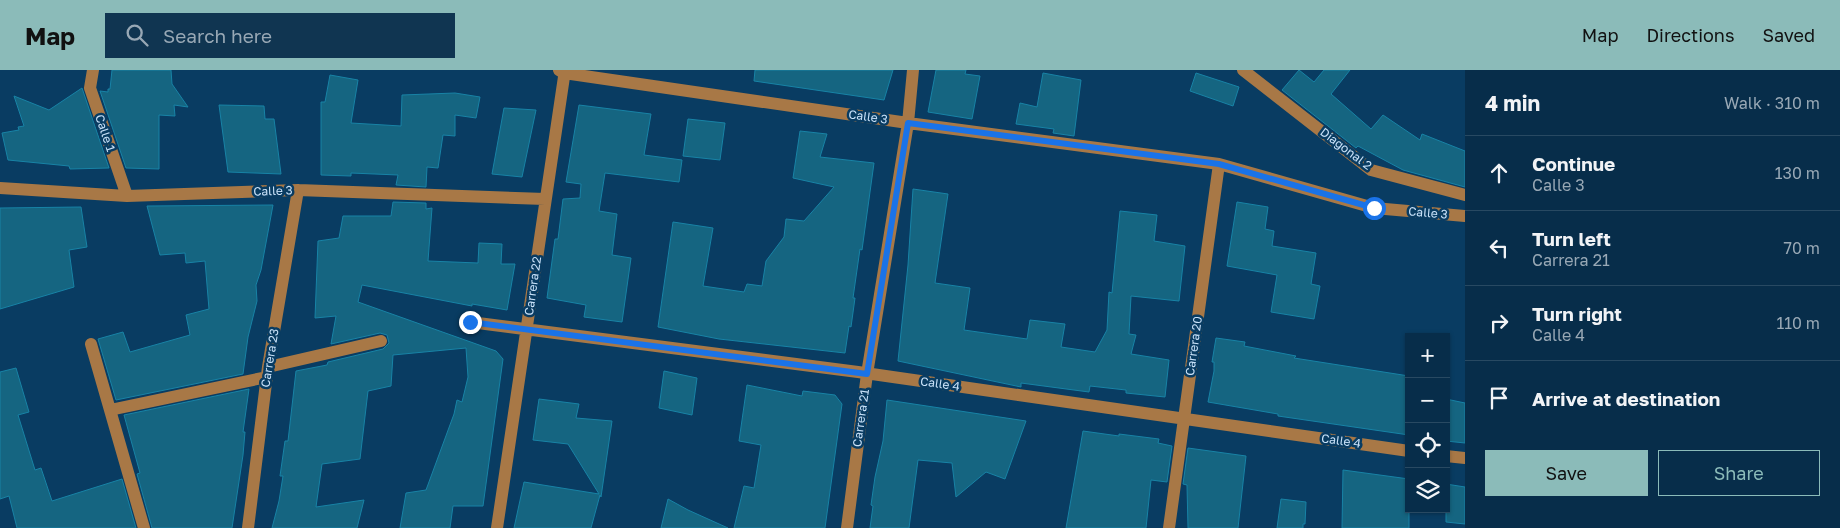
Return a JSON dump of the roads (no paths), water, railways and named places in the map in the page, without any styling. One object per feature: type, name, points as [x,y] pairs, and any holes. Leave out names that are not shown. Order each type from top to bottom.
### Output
[{"type":"street","name":"Calle 1","points":[[93,70],[90,88],[127,196]]},
{"type":"street","name":"Carrera 21","points":[[847,528],[867,374],[908,123],[913,70]]},
{"type":"street","name":"Diagonal 2","points":[[1244,70],[1371,170],[1465,195]]},
{"type":"street","name":"Calle 3","points":[[563,71],[908,123],[1219,164],[1374,208],[1465,216]]},
{"type":"street","name":"Carrera 22","points":[[497,528],[563,71]]},
{"type":"street","name":"Carrera 20","points":[[1169,528],[1219,164]]},
{"type":"street","name":"Calle 3","points":[[0,188],[127,196],[298,190],[546,199]]},
{"type":"street","name":"Carrera 23","points":[[248,528],[268,372],[298,190]]},
{"type":"street","name":"Calle 4","points":[[470,322],[867,374],[1405,449]]},
{"type":"street","points":[[110,410],[268,372],[381,341]]},
{"type":"street","points":[[90,344],[144,528]]},
{"type":"street","points":[[1450,456],[1465,458]]}]
